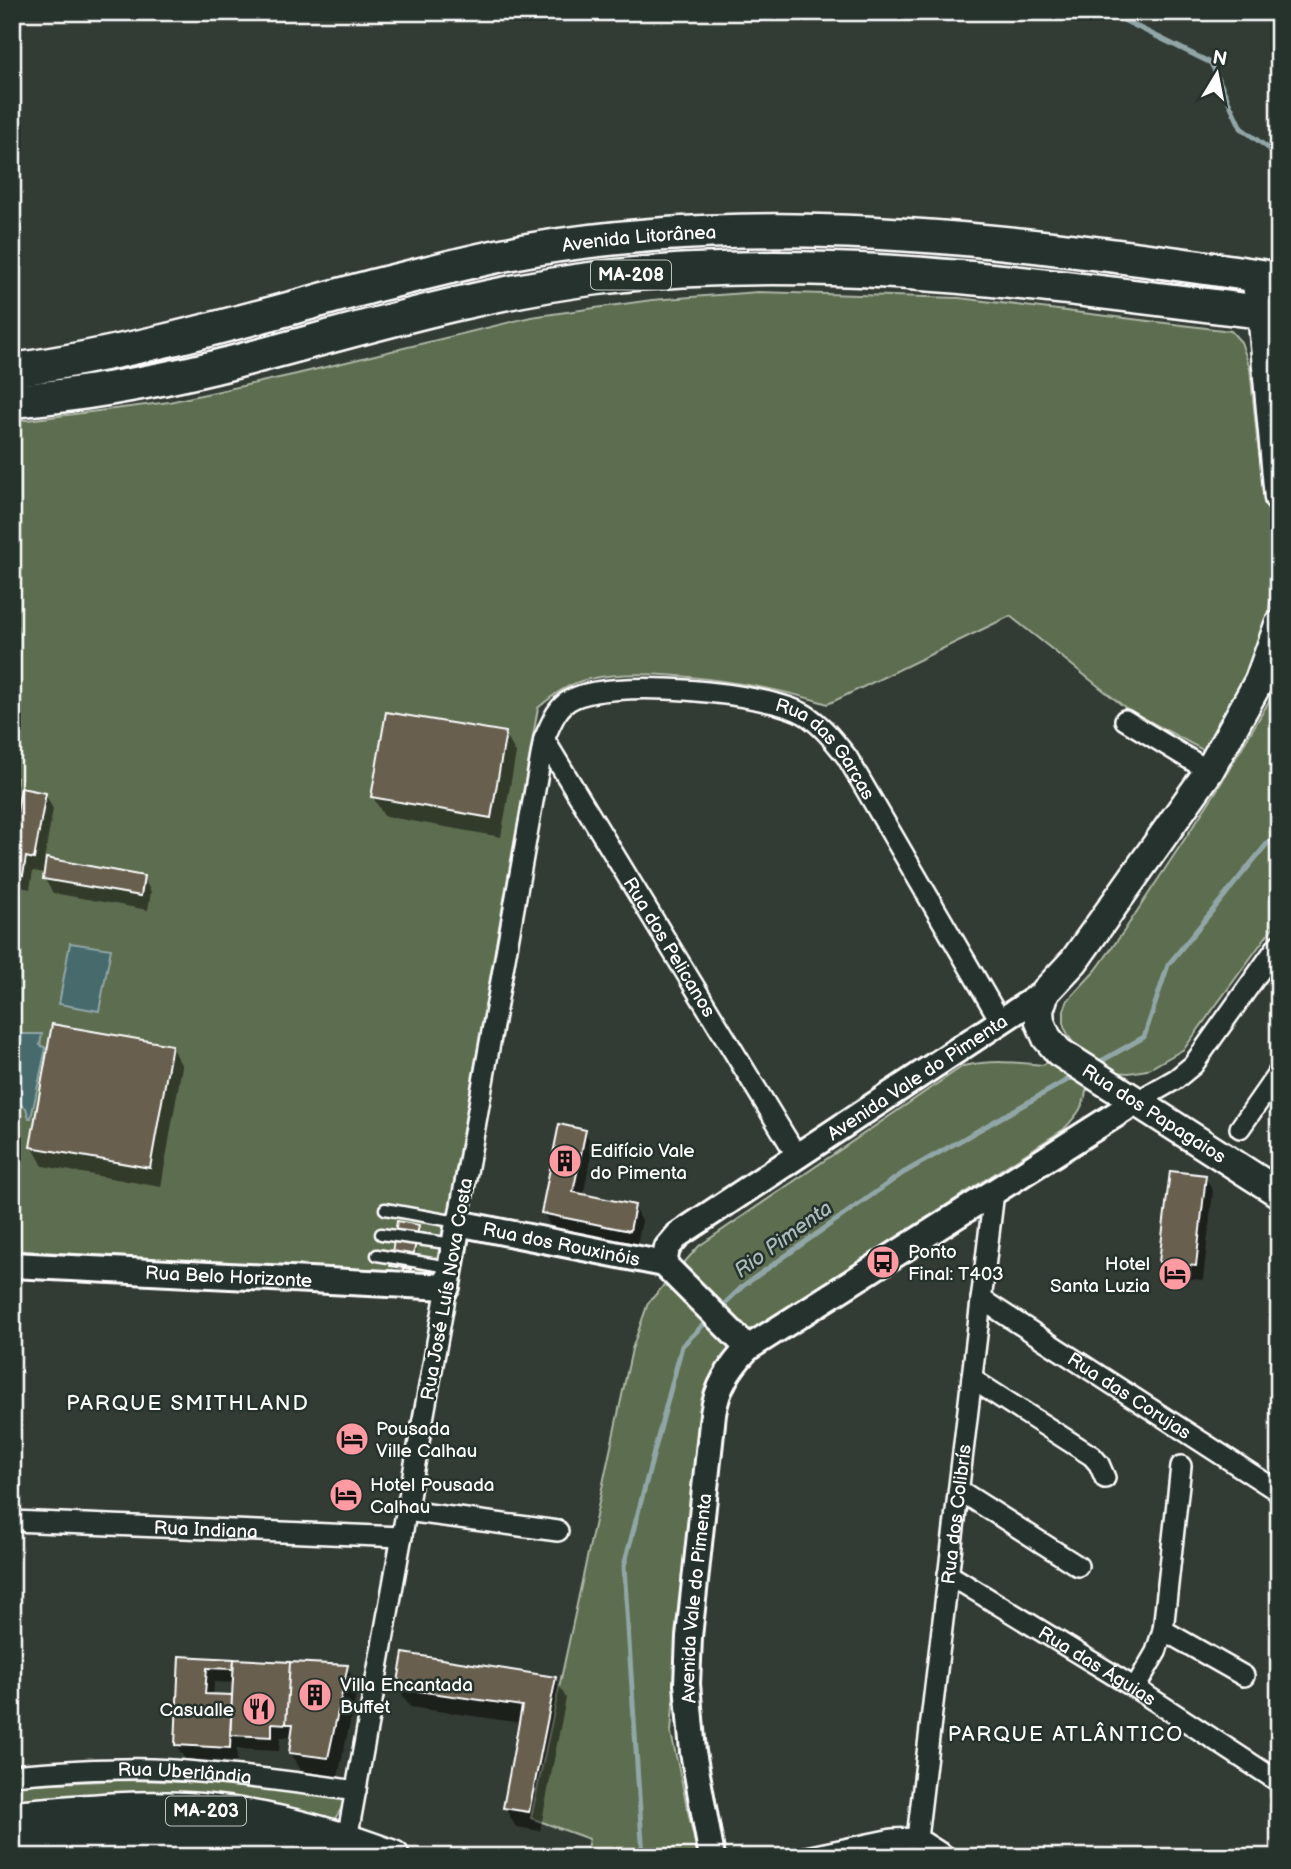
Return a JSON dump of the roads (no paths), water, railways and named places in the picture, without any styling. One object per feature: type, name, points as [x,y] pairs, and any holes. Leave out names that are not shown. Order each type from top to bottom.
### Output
[{"type":"main road","name":"Avenida Litorânea","points":[[12,371],[133,348],[473,261],[577,242],[677,232],[804,229],[900,233],[1102,254],[1267,277]]},
{"type":"main road","name":"Avenida Litorânea","points":[[12,401],[72,394],[212,368],[453,305],[525,290],[662,272],[798,267],[942,274],[1270,313]]},
{"type":"main road","points":[[1267,277],[1279,498]]},
{"type":"main road","points":[[72,394],[63,385],[65,372],[113,360],[133,348]]},
{"type":"main road","points":[[12,371],[19,380],[12,392]]},
{"type":"main road","points":[[1040,1021],[1039,1010],[1045,992],[1074,961],[1209,771],[1259,681],[1279,625]]},
{"type":"main road","name":"Rua dos Papagaios","points":[[1040,1021],[1047,1038],[1059,1052],[1124,1098],[1279,1193]]},
{"type":"main road","name":"MA-203","points":[[17,1840],[97,1811],[198,1810],[297,1826],[347,1839],[393,1857]]},
{"type":"main road","name":"MA-203","points":[[17,1840],[99,1845],[170,1837],[268,1848],[305,1857]]},
{"type":"street","name":"Rua das Garças","points":[[544,739],[555,714],[569,700],[591,691],[633,687],[678,690],[787,706],[805,715],[820,725],[847,757],[1001,1022]]},
{"type":"street","points":[[1125,720],[1209,771]]},
{"type":"street","name":"Rua dos Pelicanos","points":[[544,739],[797,1156]]},
{"type":"street","name":"Rua José Luís Nova Costa","points":[[347,1839],[544,739]]},
{"type":"street","name":"Avenida Vale do Pimenta","points":[[712,1857],[688,1717],[689,1637],[715,1403],[740,1341],[994,1192],[1124,1098],[1170,1083],[1193,1065],[1279,944]]},
{"type":"street","points":[[1001,1022],[1045,992]]},
{"type":"street","name":"Avenida Vale do Pimenta","points":[[664,1264],[667,1248],[678,1235],[1001,1022],[1040,1021]]},
{"type":"street","points":[[1240,1128],[1279,1072]]},
{"type":"street","name":"Rua dos Colibrís","points":[[917,1838],[994,1192]]},
{"type":"street","name":"Rua dos Rouxinóis","points":[[452,1255],[664,1264]]},
{"type":"street","name":"Rua Belo Horizonte","points":[[12,1265],[452,1255]]},
{"type":"street","points":[[664,1264],[740,1341]]},
{"type":"street","name":"Rua das Corujas","points":[[981,1299],[1279,1492]]},
{"type":"street","points":[[972,1379],[1092,1456],[1100,1464],[1105,1478]]},
{"type":"street","points":[[1135,1688],[1156,1652],[1163,1630],[1181,1466]]},
{"type":"street","points":[[959,1490],[1077,1566]]},
{"type":"street","points":[[406,1511],[558,1531]]},
{"type":"street","name":"Rua Indiana","points":[[12,1521],[402,1536]]},
{"type":"street","name":"Rua das Águias","points":[[948,1574],[1135,1688],[1279,1782]]},
{"type":"street","points":[[1163,1630],[1244,1676]]},
{"type":"street","name":"Rua Uberlândia","points":[[12,1775],[88,1769],[151,1769],[264,1778],[356,1791]]},
{"type":"street","points":[[806,1857],[892,1839],[917,1838],[947,1857]]},
{"type":"lane","points":[[385,1209],[452,1255]]},
{"type":"lane","points":[[381,1234],[452,1255]]},
{"type":"lane","points":[[377,1255],[452,1255]]},
{"type":"water","points":[[70,943],[111,949],[99,1011],[59,1004]]},
{"type":"water","points":[[18,1034],[42,1034],[40,1045],[46,1048],[31,1118],[26,1108],[20,1105],[12,1112],[12,1066],[17,1052]]},
{"type":"waterway","name":"Rio Pimenta","points":[[1107,12],[1211,63],[1241,128],[1279,156]]},
{"type":"waterway","name":"Rio Pimenta","points":[[1096,1064],[1144,1037],[1168,965],[1279,829]]},
{"type":"waterway","name":"Rio Pimenta","points":[[718,1310],[744,1285],[903,1173],[1078,1074]]},
{"type":"waterway","name":"Rio Pimenta","points":[[643,1857],[624,1566],[682,1346],[709,1319]]},
{"type":"place","name":"Edifício Vale do Pimenta","points":[[565,1161]]},
{"type":"place","name":"Ponto Final: T403","points":[[883,1262]]},
{"type":"place","name":"Hotel Santa Luzia","points":[[1175,1274]]},
{"type":"place","name":"Pousada Ville Calhau","points":[[352,1439]]},
{"type":"place","name":"Hotel Pousada Calhau","points":[[346,1495]]},
{"type":"place","name":"Villa Encantada Buffet","points":[[315,1695]]},
{"type":"place","name":"Casualle","points":[[259,1709]]},
{"type":"district","name":"PARQUE SMITHLAND","points":[[188,1403]]},
{"type":"district","name":"PARQUE ATLÂNTICO","points":[[1066,1734]]}]
